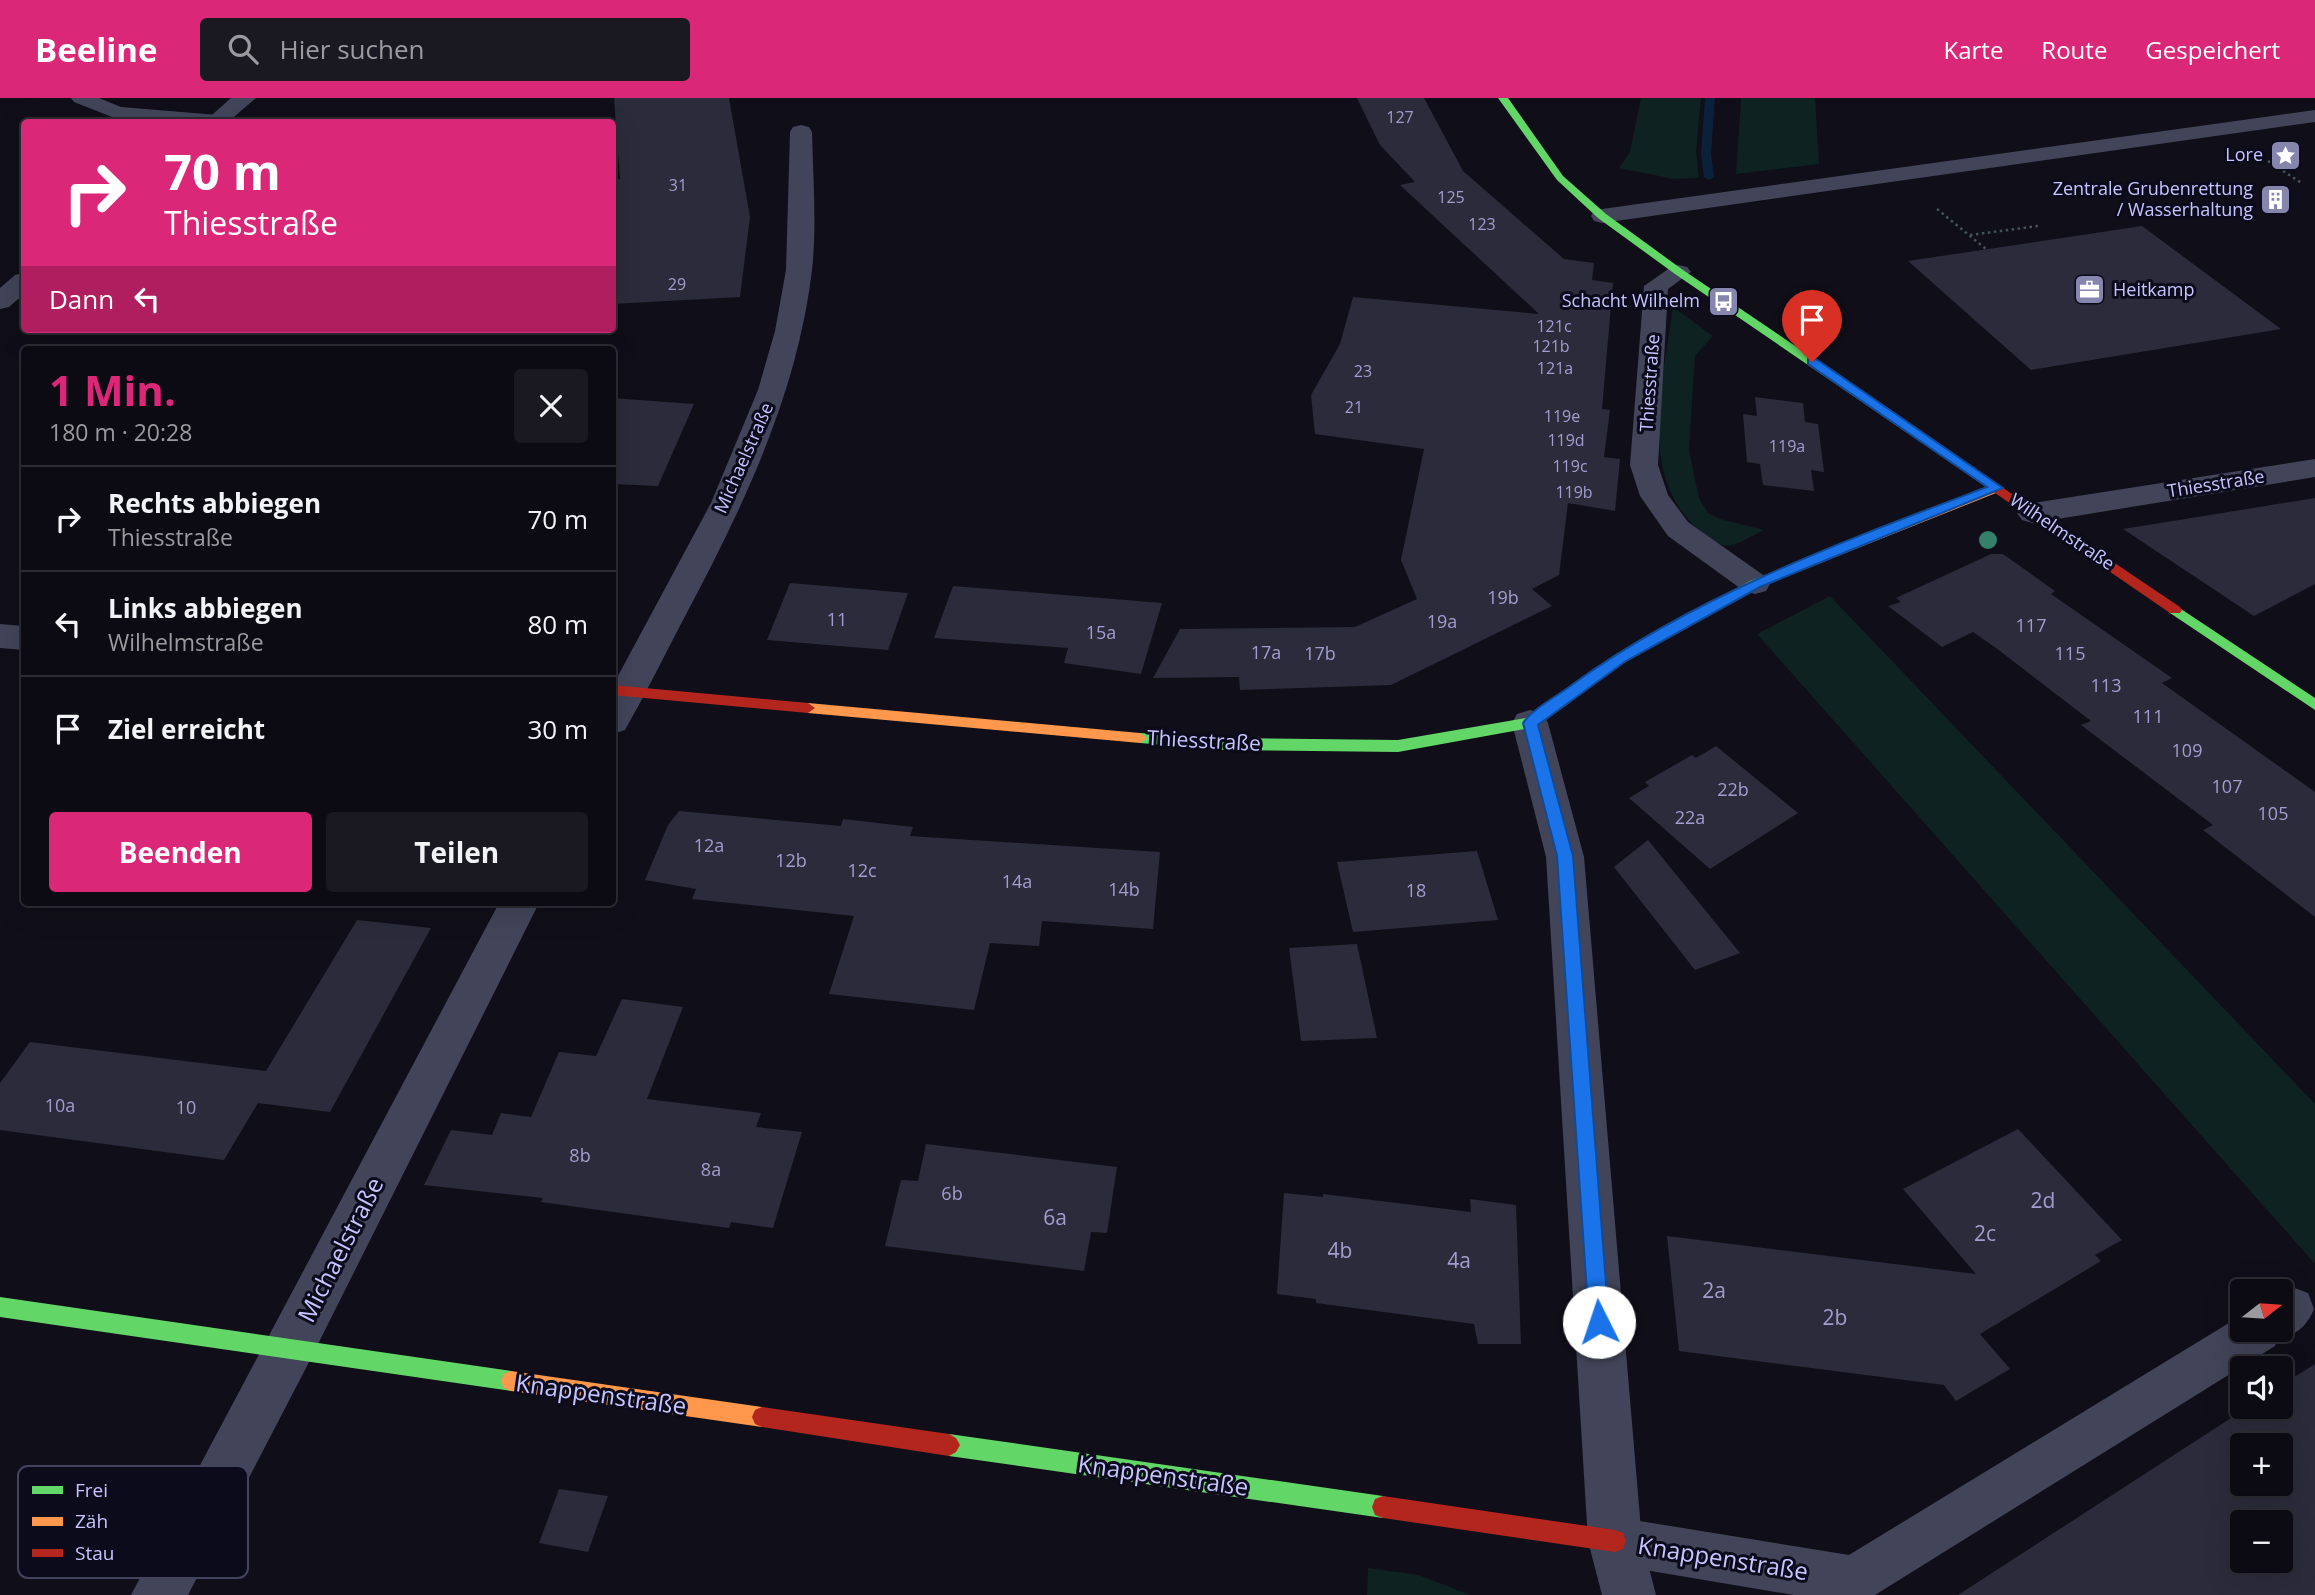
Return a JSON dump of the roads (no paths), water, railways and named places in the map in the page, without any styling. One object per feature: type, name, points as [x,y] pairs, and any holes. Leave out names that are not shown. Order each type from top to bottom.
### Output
[{"type":"street","points":[[220,119],[245,98]]},
{"type":"street","name":"Wilhelmstraße","points":[[1503,98],[1560,178],[1602,216],[1679,272],[2315,705]]},
{"type":"street","name":"Michaelstraße","points":[[620,690],[709,537],[766,412],[787,336],[799,269],[802,132]]},
{"type":"street","points":[[0,301],[21,284]]},
{"type":"street","name":"Thiesstraße","points":[[2033,513],[2315,468]]},
{"type":"street","name":"Thiesstraße","points":[[620,690],[1070,733],[1223,744],[1398,746],[1530,723],[1621,657],[1755,584],[1872,535],[1997,488]]},
{"type":"street","points":[[0,636],[21,638]]},
{"type":"street","points":[[1530,723],[1565,856],[1615,1541],[1629,1595]]},
{"type":"street","name":"Michaelstraße","points":[[227,1466],[517,906]]},
{"type":"street","name":"Knappenstraße","points":[[0,1307],[289,1351],[1615,1541]]},
{"type":"street","name":"Michaelstraße","points":[[158,1595],[167,1578]]},
{"type":"lane","points":[[82,98],[117,113],[183,119]]},
{"type":"lane","points":[[1602,216],[2315,116]]},
{"type":"lane","name":"Thiesstraße","points":[[1679,272],[1657,286],[1644,465],[1654,496],[1678,529],[1755,584]]},
{"type":"lane","name":"Knappenstraße","points":[[1615,1541],[1853,1580],[2240,1342]]},
{"type":"waterway","points":[[1709,177],[1706,154],[1710,98]]},
{"type":"place","name":"Lore","points":[[2286,155]]},
{"type":"place","name":"Zentrale Grubenrettung / Wasserhaltung","points":[[2276,199]]},
{"type":"place","name":"Heitkamp","points":[[2090,290]]},
{"type":"place","name":"Schacht Wilhelm","points":[[1723,301]]}]
